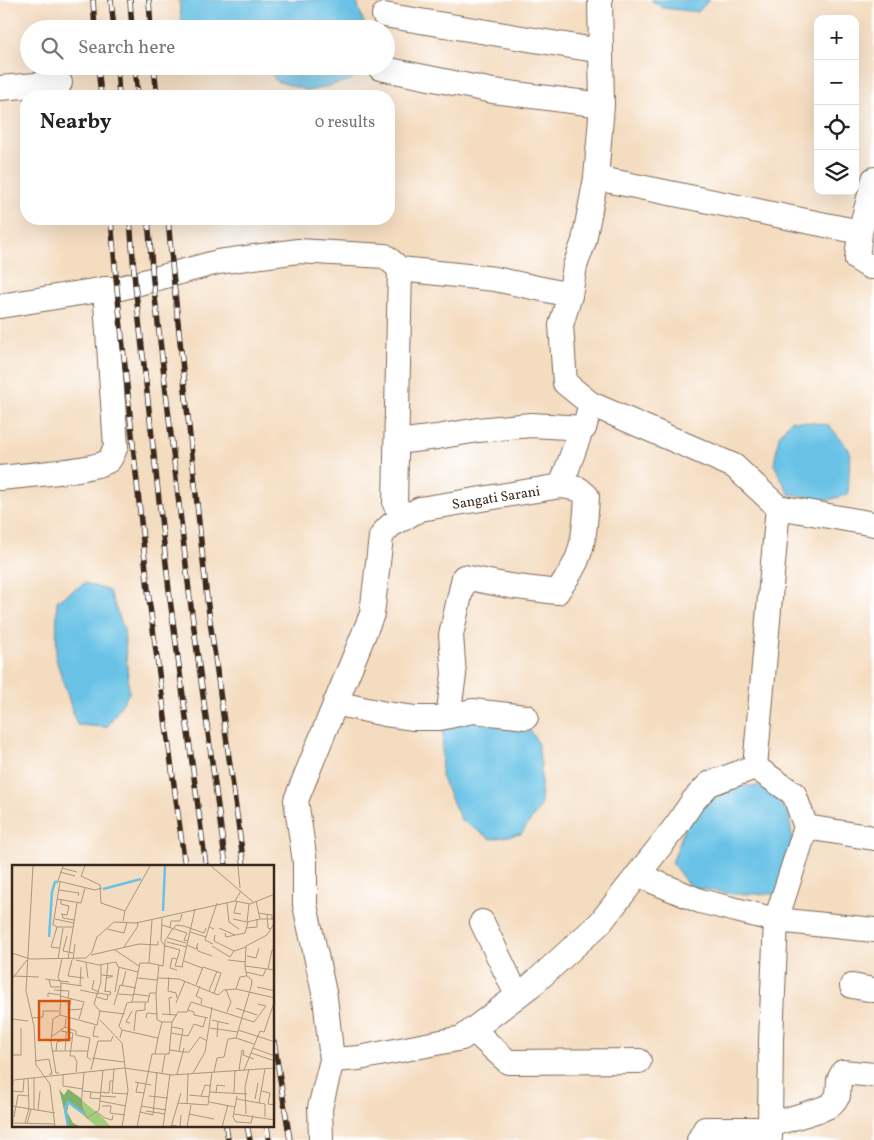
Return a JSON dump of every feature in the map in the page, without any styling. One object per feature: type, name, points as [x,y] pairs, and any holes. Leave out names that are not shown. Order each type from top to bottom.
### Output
[{"type":"street","points":[[600,0],[602,105],[596,178],[584,241],[575,266],[570,295],[561,325],[565,383],[591,404],[734,466],[778,507],[874,524]]},
{"type":"street","points":[[384,15],[601,51]]},
{"type":"street","points":[[395,71],[494,91],[602,105]]},
{"type":"street","points":[[0,88],[60,82]]},
{"type":"street","points":[[596,178],[860,232]]},
{"type":"street","points":[[874,178],[860,232],[857,260],[870,267],[874,267]]},
{"type":"street","points":[[0,306],[105,289],[116,289],[218,262],[298,251],[385,256],[400,269],[495,279],[570,295]]},
{"type":"street","points":[[400,269],[395,504],[405,518]]},
{"type":"street","points":[[0,478],[70,471],[103,464],[109,460],[116,446],[105,289]]},
{"type":"street","points":[[448,716],[454,675],[451,635],[464,577],[509,586],[557,592],[576,562],[583,537],[587,496],[579,488],[561,486],[581,430],[584,428],[591,404]]},
{"type":"street","points":[[397,442],[478,430],[531,425],[584,428]]},
{"type":"street","name":"Sangati Sarani","points":[[332,1060],[325,997],[305,905],[305,862],[296,800],[372,614],[381,537],[391,525],[420,509],[561,486]]},
{"type":"street","points":[[755,767],[778,507]]},
{"type":"street","points":[[335,703],[414,718],[440,718],[473,711],[526,717]]},
{"type":"street","points":[[755,767],[794,794],[806,827],[776,920],[771,1040],[770,1132]]},
{"type":"street","points":[[321,1140],[320,1108],[332,1060],[359,1058],[462,1038],[534,983],[600,923],[638,876],[693,801],[709,784],[755,767]]},
{"type":"street","points":[[806,827],[874,838]]},
{"type":"street","points":[[638,876],[700,901],[776,920],[874,930]]},
{"type":"street","points":[[482,922],[517,995]]},
{"type":"street","points":[[473,1030],[508,1062],[639,1061]]},
{"type":"street","points":[[699,1140],[705,1130],[761,1129],[770,1132],[832,1104],[838,1096],[839,1080],[843,1072],[874,1075]]},
{"type":"water","points":[[179,0],[356,0],[363,20],[181,20]]},
{"type":"water","points":[[651,0],[709,0],[698,12],[663,8]]},
{"type":"water","points":[[272,75],[354,75],[351,80],[313,90],[306,90],[276,81]]},
{"type":"water","points":[[791,420],[829,425],[850,451],[848,494],[829,500],[789,494],[774,464],[779,436]]},
{"type":"water","points":[[85,583],[109,591],[124,629],[129,693],[107,727],[77,725],[56,659],[57,601]]},
{"type":"water","points":[[477,716],[527,726],[537,741],[541,764],[541,806],[521,834],[491,839],[461,820],[441,776],[443,729]]},
{"type":"water","points":[[736,786],[767,786],[789,815],[794,854],[778,894],[732,894],[690,887],[672,863],[684,830],[700,805]]},
{"type":"railway","points":[[93,0],[94,20]]},
{"type":"railway","points":[[111,0],[113,20]]},
{"type":"railway","points":[[130,0],[131,20]]},
{"type":"railway","points":[[149,0],[150,20]]},
{"type":"railway","points":[[99,75],[100,90]]},
{"type":"railway","points":[[118,75],[119,90]]},
{"type":"railway","points":[[136,75],[137,90]]},
{"type":"railway","points":[[155,75],[156,90]]},
{"type":"railway","points":[[112,225],[149,599],[185,865]]},
{"type":"railway","points":[[130,225],[135,284],[170,599],[206,865]]},
{"type":"railway","points":[[148,225],[153,280],[190,599],[226,865]]},
{"type":"railway","points":[[169,225],[207,599],[244,865]]},
{"type":"railway","points":[[275,1048],[290,1140]]},
{"type":"railway","points":[[226,1128],[228,1140]]},
{"type":"railway","points":[[247,1128],[250,1140]]},
{"type":"railway","points":[[267,1128],[269,1140]]}]
